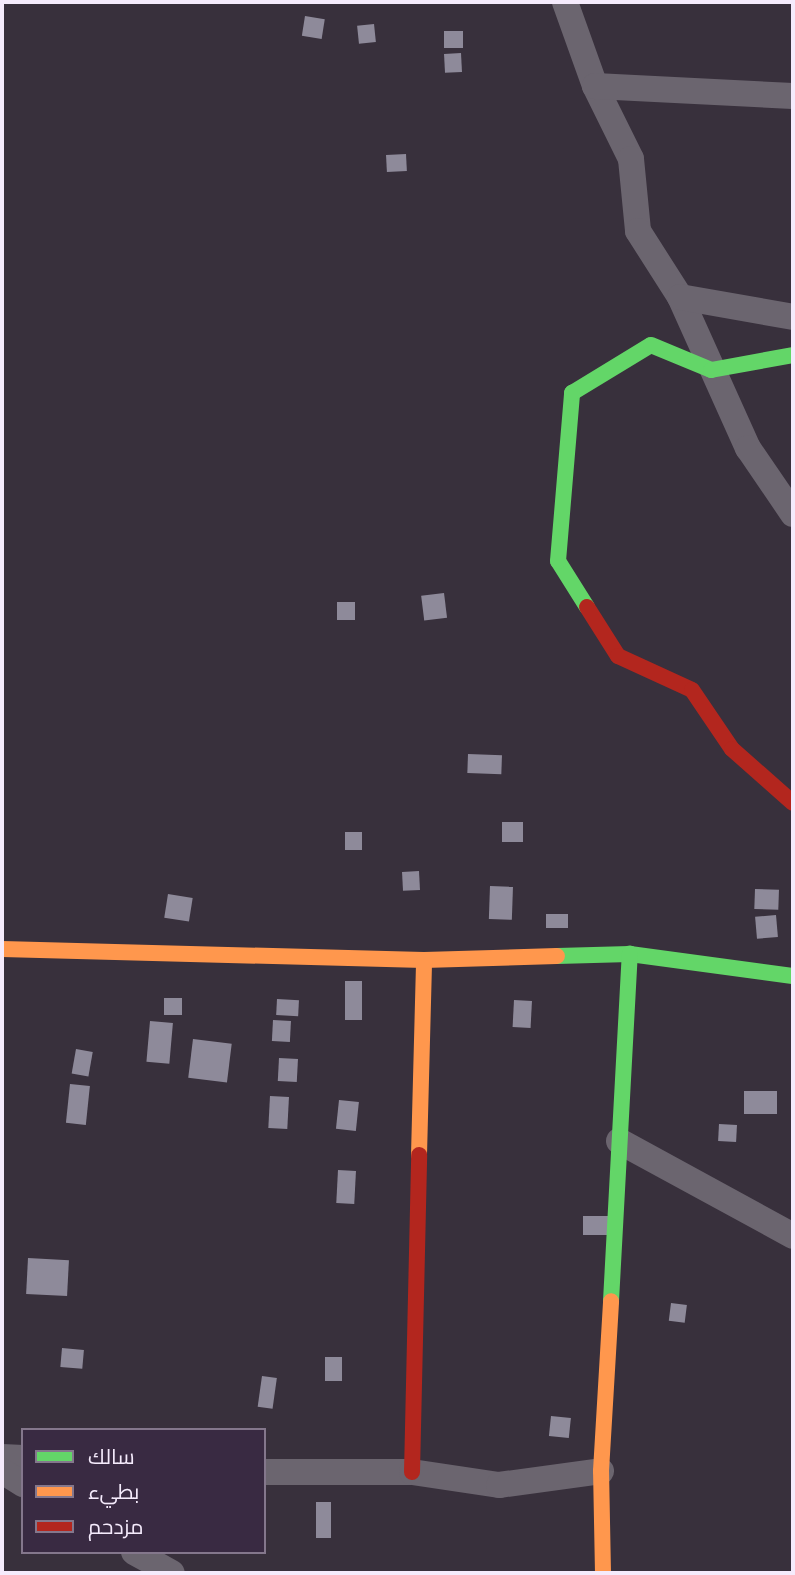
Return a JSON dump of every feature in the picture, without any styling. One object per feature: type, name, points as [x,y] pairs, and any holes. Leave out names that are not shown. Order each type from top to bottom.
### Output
[{"type":"street","points":[[565,2],[595,86],[631,159],[638,231],[680,297],[748,449],[793,514]]},
{"type":"street","points":[[595,86],[793,96]]},
{"type":"street","points":[[680,297],[793,317]]},
{"type":"street","points":[[793,355],[711,370],[651,345],[572,393],[558,561],[618,656],[692,690],[732,750],[793,803]]},
{"type":"street","points":[[2,949],[424,960],[630,954],[793,976]]},
{"type":"street","points":[[603,1573],[601,1471],[630,954]]},
{"type":"street","points":[[412,1472],[424,960]]},
{"type":"street","points":[[619,1141],[793,1236]]},
{"type":"street","points":[[2,1457],[21,1458]]},
{"type":"street","points":[[2,1471],[21,1483]]},
{"type":"street","points":[[266,1472],[412,1472],[499,1485],[601,1471]]},
{"type":"street","points":[[138,1554],[172,1573]]},
{"type":"building","points":[[305,16],[325,19],[322,39],[302,36]]},
{"type":"building","points":[[374,24],[376,42],[359,44],[357,26]]},
{"type":"building","points":[[444,31],[463,31],[463,48],[444,48]]},
{"type":"building","points":[[461,53],[462,72],[445,73],[444,54]]},
{"type":"building","points":[[406,154],[407,171],[387,172],[386,155]]},
{"type":"building","points":[[444,593],[447,618],[424,621],[421,596]]},
{"type":"building","points":[[337,602],[355,602],[355,620],[337,620]]},
{"type":"building","points":[[468,754],[502,755],[501,774],[467,773]]},
{"type":"building","points":[[502,822],[523,822],[523,842],[502,842]]},
{"type":"building","points":[[345,832],[362,832],[362,850],[345,850]]},
{"type":"building","points":[[419,871],[420,890],[403,891],[402,872]]},
{"type":"building","points":[[490,886],[513,887],[512,920],[489,919]]},
{"type":"building","points":[[755,889],[779,890],[778,910],[754,909]]},
{"type":"building","points":[[168,894],[193,898],[189,922],[164,918]]},
{"type":"building","points":[[546,914],[568,914],[568,928],[546,928]]},
{"type":"building","points":[[776,915],[778,937],[757,939],[755,917]]},
{"type":"building","points":[[345,981],[362,981],[362,1020],[345,1020]]},
{"type":"building","points":[[164,998],[182,998],[182,1015],[164,1015]]},
{"type":"building","points":[[277,999],[299,1000],[298,1016],[276,1015]]},
{"type":"building","points":[[514,1000],[532,1001],[531,1028],[513,1027]]},
{"type":"building","points":[[273,1020],[291,1021],[290,1042],[272,1041]]},
{"type":"building","points":[[150,1021],[173,1023],[169,1064],[146,1062]]},
{"type":"building","points":[[193,1039],[232,1044],[227,1082],[188,1078]]},
{"type":"building","points":[[76,1049],[93,1052],[88,1077],[72,1074]]},
{"type":"building","points":[[279,1058],[298,1059],[297,1082],[278,1081]]},
{"type":"building","points":[[70,1084],[90,1086],[86,1125],[66,1123]]},
{"type":"building","points":[[744,1091],[777,1091],[777,1114],[744,1114]]},
{"type":"building","points":[[270,1096],[289,1097],[287,1129],[268,1128]]},
{"type":"building","points":[[339,1100],[359,1102],[356,1131],[336,1129]]},
{"type":"building","points":[[719,1124],[737,1125],[736,1142],[718,1141]]},
{"type":"building","points":[[338,1170],[356,1171],[354,1204],[336,1203]]},
{"type":"building","points":[[583,1216],[608,1216],[608,1235],[583,1235]]},
{"type":"building","points":[[28,1258],[69,1260],[67,1296],[26,1294]]},
{"type":"building","points":[[671,1303],[687,1305],[685,1323],[669,1321]]},
{"type":"building","points":[[62,1348],[84,1350],[82,1369],[60,1367]]},
{"type":"building","points":[[325,1357],[342,1357],[342,1381],[325,1381]]},
{"type":"building","points":[[262,1376],[277,1378],[273,1409],[258,1407]]},
{"type":"building","points":[[551,1416],[571,1418],[569,1438],[549,1436]]},
{"type":"building","points":[[316,1502],[331,1502],[331,1538],[316,1538]]},
{"type":"traffic: fast","points":[[587,607],[558,561],[572,393],[651,345],[711,370],[793,355]]},
{"type":"traffic: fast","points":[[557,956],[630,954],[793,976]]},
{"type":"traffic: fast","points":[[611,1301],[630,954]]},
{"type":"traffic: slow","points":[[2,949],[424,960],[557,956]]},
{"type":"traffic: slow","points":[[419,1155],[424,960]]},
{"type":"traffic: slow","points":[[603,1573],[601,1471],[611,1301]]},
{"type":"traffic: jam","points":[[587,607],[618,656],[692,690],[732,749],[793,803]]},
{"type":"traffic: jam","points":[[412,1472],[419,1155]]}]
